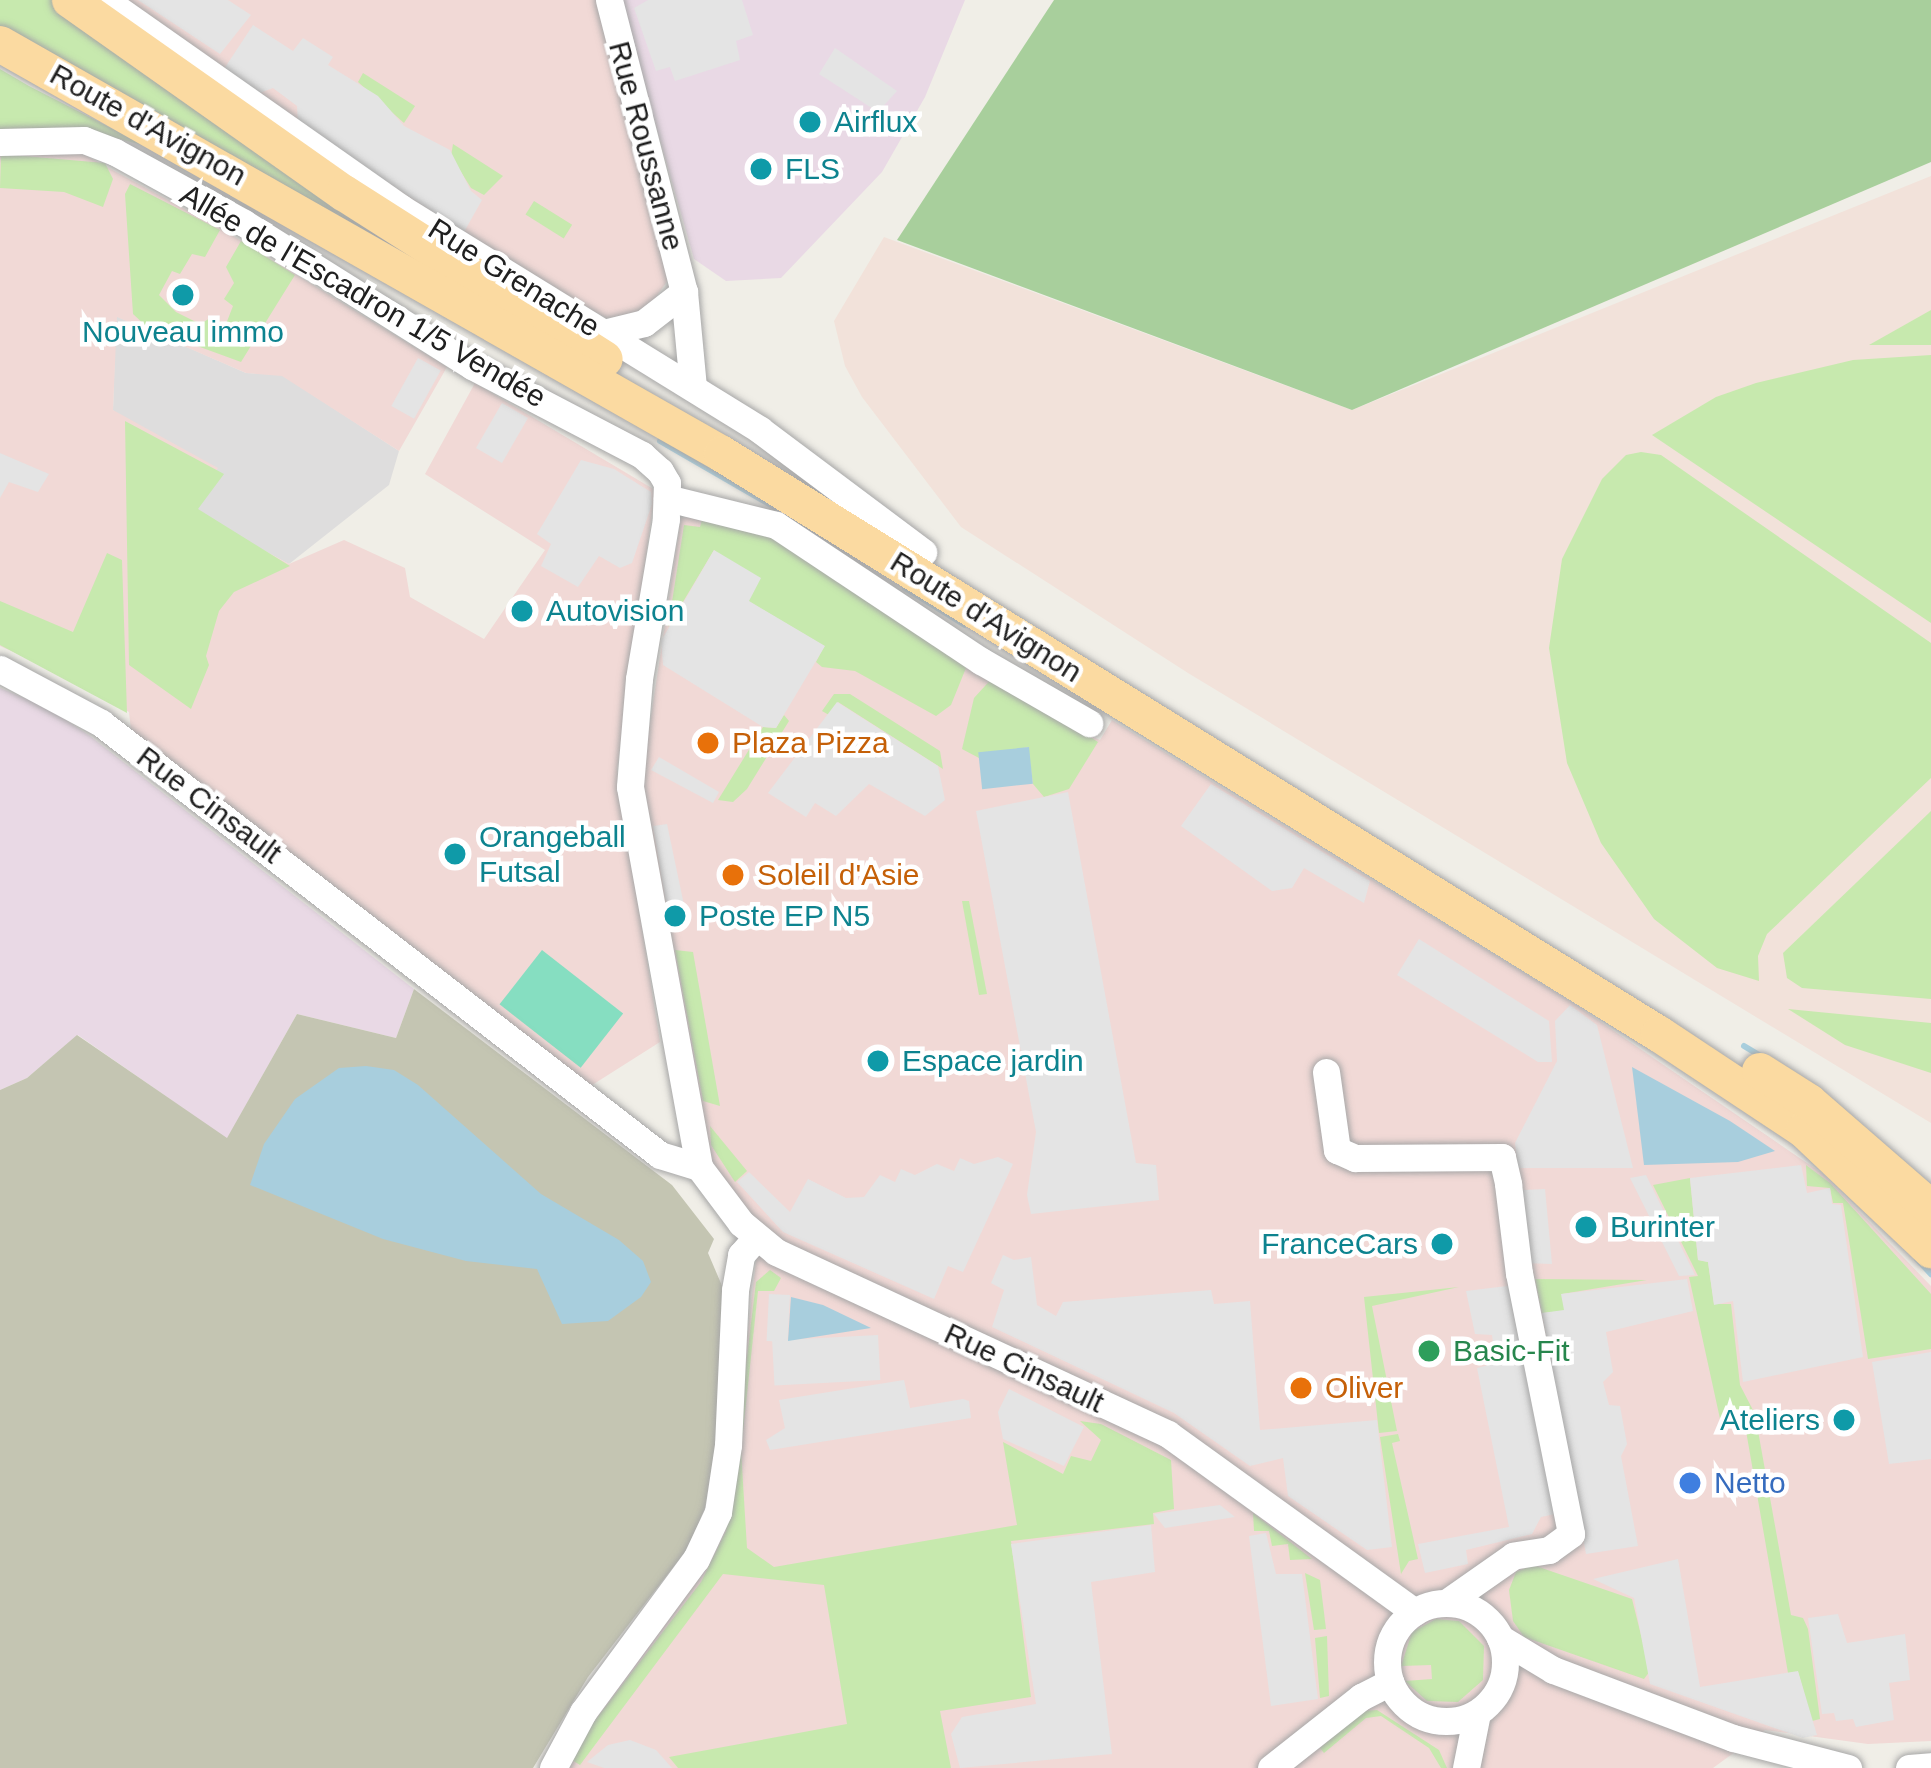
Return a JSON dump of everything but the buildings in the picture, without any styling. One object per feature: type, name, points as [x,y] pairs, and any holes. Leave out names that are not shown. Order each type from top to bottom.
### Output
[{"type":"main road","name":"Route d'Avignon","points":[[70,0],[436,253],[1809,1102],[1931,1208]]},
{"type":"main road","name":"Route d'Avignon","points":[[0,44],[722,454],[1659,1034],[1804,1130],[1931,1250]]},
{"type":"street","name":"Rue Grenache","points":[[105,0],[361,182],[693,388],[851,494],[923,552]]},
{"type":"street","name":"Rue Roussanne","points":[[608,0],[684,292],[693,388]]},
{"type":"street","name":"Allée de l'Escadron 1/5 Vendée","points":[[0,142],[84,140],[115,152],[244,223],[472,366],[642,455],[660,471],[667,498]]},
{"type":"street","name":"Rue Roussanne","points":[[603,333],[644,323],[684,292]]},
{"type":"street","points":[[695,1154],[630,787],[639,679],[667,498],[776,525],[982,661],[1089,723]]},
{"type":"street","name":"Rue Cinsault","points":[[0,668],[54,694],[137,750],[672,1162],[695,1154],[756,1238],[800,1265],[1168,1434],[1415,1612]]},
{"type":"street","points":[[1326,1072],[1337,1150],[1355,1158],[1502,1157],[1571,1534],[1549,1550],[1513,1556],[1446,1603],[1415,1612],[1397,1628],[1389,1646],[1390,1682],[1412,1711],[1437,1721],[1477,1713]]},
{"type":"street","points":[[553,1768],[583,1712],[696,1559],[718,1512],[728,1445],[736,1290],[742,1256],[756,1238]]},
{"type":"street","points":[[1503,1682],[1493,1628],[1513,1556]]},
{"type":"street","points":[[1446,1603],[1493,1628],[1553,1670],[1769,1751],[1848,1768]]},
{"type":"street","points":[[1463,1768],[1477,1713],[1503,1682],[1553,1670]]},
{"type":"street","points":[[1271,1768],[1361,1697],[1390,1682]]},
{"type":"street","points":[[1437,1721],[1463,1768]]},
{"type":"street","points":[[1909,1768],[1931,1766]]},
{"type":"shaded area","points":[[122,0],[596,0],[668,280],[644,314],[606,318],[562,295],[292,122]]},
{"type":"shaded area","points":[[138,0],[228,0],[251,15],[220,54]]},
{"type":"shaded area","points":[[620,0],[965,0],[925,97],[882,172],[781,278],[726,281],[694,259]]},
{"type":"shaded area","points":[[648,0],[742,0],[753,35],[736,41],[740,60],[675,81],[670,67],[656,71],[634,8]]},
{"type":"shaded area","points":[[253,25],[293,51],[303,38],[333,57],[328,65],[378,96],[404,126],[450,150],[471,191],[482,200],[464,232],[298,124],[297,106],[273,88],[257,94],[224,69]]},
{"type":"shaded area","points":[[835,48],[897,91],[878,112],[819,74]]},
{"type":"shaded area","points":[[0,152],[83,154],[220,228],[447,367],[399,451],[282,376],[246,373],[117,317],[113,410],[218,468],[191,511],[289,564],[344,540],[405,568],[410,597],[484,639],[545,550],[425,474],[475,383],[655,490],[617,770],[660,1042],[589,1087],[131,730],[129,712],[70,677],[0,646]]},
{"type":"shaded area","points":[[1931,176],[1931,1123],[1188,673],[961,527],[862,397],[845,366],[834,321],[884,237],[1352,410]]},
{"type":"shaded area","points":[[116,316],[246,373],[282,375],[399,451],[389,485],[289,564],[191,511],[113,410]]},
{"type":"shaded area","points":[[418,358],[441,371],[414,419],[391,406]]},
{"type":"shaded area","points":[[502,403],[528,418],[502,463],[476,448]]},
{"type":"shaded area","points":[[0,453],[49,474],[38,492],[9,482],[0,498]]},
{"type":"shaded area","points":[[581,460],[614,469],[651,492],[652,504],[632,563],[620,568],[599,556],[578,587],[541,566],[551,544],[537,534]]},
{"type":"shaded area","points":[[703,516],[1091,736],[1100,740],[1112,720],[1576,1005],[1823,1174],[1931,1286],[1931,1741],[1868,1744],[1765,1730],[1713,1768],[571,1768],[561,1758],[728,1502],[759,1235],[700,1148],[644,827],[643,769],[681,518]]},
{"type":"shaded area","points":[[714,550],[761,578],[749,601],[825,646],[776,728],[763,727],[663,665],[661,641]]},
{"type":"shaded area","points":[[0,688],[46,707],[90,736],[414,989],[396,1038],[297,1014],[227,1139],[78,1035],[27,1078],[0,1090]]},
{"type":"shaded area","points":[[837,702],[938,766],[945,800],[925,816],[869,784],[836,816],[815,803],[806,817],[768,793]]},
{"type":"shaded area","points":[[659,757],[719,792],[713,803],[651,770]]},
{"type":"shaded area","points":[[1211,784],[1370,881],[1364,903],[1304,868],[1292,888],[1272,891],[1181,826]]},
{"type":"shaded area","points":[[1068,792],[1136,1163],[1156,1165],[1159,1200],[1031,1214],[1027,1195],[1036,1132],[976,811]]},
{"type":"shaded area","points":[[667,824],[684,905],[667,908],[653,826]]},
{"type":"shaded area","points":[[1419,939],[1549,1021],[1552,1062],[1538,1062],[1397,975]]},
{"type":"shaded area","points":[[414,989],[672,1185],[714,1239],[708,1253],[723,1288],[716,1442],[705,1508],[688,1548],[588,1677],[533,1768],[0,1768],[0,1090],[27,1078],[77,1035],[227,1138],[297,1014],[396,1038]]},
{"type":"shaded area","points":[[1570,1005],[1597,1025],[1633,1168],[1518,1168],[1515,1143],[1557,1061],[1555,1021]]},
{"type":"shaded area","points":[[998,1157],[1013,1164],[963,1272],[948,1266],[934,1299],[783,1232],[737,1182],[749,1172],[790,1212],[808,1179],[846,1198],[864,1197],[880,1175],[895,1182],[901,1169],[915,1175],[937,1164],[954,1171],[960,1158],[974,1164]]},
{"type":"shaded area","points":[[1801,1165],[1807,1193],[1830,1188],[1832,1204],[1841,1205],[1863,1357],[1743,1382],[1733,1301],[1714,1305],[1708,1262],[1698,1260],[1690,1178]]},
{"type":"shaded area","points":[[1646,1175],[1695,1275],[1679,1276],[1630,1178]]},
{"type":"shaded area","points":[[1545,1189],[1552,1264],[1524,1263],[1521,1190]]},
{"type":"shaded area","points":[[1003,1255],[1014,1260],[1031,1257],[1037,1305],[1056,1316],[1063,1302],[1211,1290],[1214,1304],[1250,1301],[1260,1430],[1377,1420],[1392,1547],[1367,1550],[1288,1496],[1283,1458],[1250,1466],[1174,1413],[992,1327],[1004,1290],[991,1283]]},
{"type":"shaded area","points":[[1687,1279],[1693,1311],[1606,1332],[1613,1372],[1603,1382],[1609,1405],[1620,1406],[1627,1444],[1621,1456],[1638,1546],[1586,1554],[1542,1313],[1564,1310],[1561,1294]]},
{"type":"shaded area","points":[[1515,1285],[1555,1514],[1541,1517],[1532,1534],[1466,1550],[1468,1564],[1425,1573],[1418,1544],[1509,1527],[1477,1368],[1496,1363],[1492,1335],[1475,1334],[1466,1291]]},
{"type":"shaded area","points":[[769,1294],[790,1295],[788,1342],[767,1341]]},
{"type":"shaded area","points":[[878,1335],[880,1380],[775,1385],[772,1341]]},
{"type":"shaded area","points":[[1931,1352],[1931,1459],[1889,1464],[1872,1362]]},
{"type":"shaded area","points":[[904,1380],[910,1408],[963,1399],[969,1401],[971,1418],[770,1450],[766,1440],[785,1428],[779,1400]]},
{"type":"shaded area","points":[[1009,1389],[1084,1427],[1064,1466],[1003,1439],[998,1412]]},
{"type":"shaded area","points":[[1220,1505],[1235,1517],[1165,1528],[1154,1514]]},
{"type":"shaded area","points":[[1151,1525],[1155,1572],[1091,1582],[1112,1754],[960,1768],[951,1734],[962,1717],[1036,1704],[1011,1544]]},
{"type":"shaded area","points":[[1266,1533],[1276,1574],[1302,1574],[1318,1699],[1271,1706],[1249,1536]]},
{"type":"shaded area","points":[[1678,1559],[1700,1687],[1798,1671],[1817,1735],[1803,1738],[1650,1684],[1634,1598],[1593,1579]]},
{"type":"shaded area","points":[[1838,1614],[1847,1643],[1905,1634],[1910,1680],[1889,1683],[1894,1720],[1856,1727],[1853,1719],[1836,1721],[1834,1713],[1822,1714],[1808,1618]]},
{"type":"shaded area","points":[[630,1740],[656,1750],[672,1768],[604,1768],[587,1762],[608,1745]]},
{"type":"green space","points":[[0,0],[52,0],[596,363],[0,31]]},
{"type":"green space","points":[[1054,0],[1931,0],[1931,162],[1352,410],[897,240]]},
{"type":"green space","points":[[0,69],[146,146],[89,131],[0,131]]},
{"type":"green space","points":[[363,73],[415,106],[404,123],[358,82]]},
{"type":"green space","points":[[453,144],[503,176],[484,195],[471,188],[451,156]]},
{"type":"green space","points":[[1,154],[105,163],[113,179],[103,207],[64,192],[0,188]]},
{"type":"green space","points":[[130,184],[220,230],[205,257],[192,254],[180,274],[172,271],[159,295],[176,312],[200,324],[212,317],[226,324],[233,306],[224,299],[234,283],[226,267],[241,241],[295,275],[241,362],[148,328],[133,314],[125,194]]},
{"type":"green space","points":[[534,201],[572,225],[564,238],[526,215]]},
{"type":"green space","points":[[1931,310],[1931,345],[1869,345]]},
{"type":"green space","points":[[1931,355],[1931,623],[1652,435],[1716,397],[1756,383],[1853,360]]},
{"type":"green space","points":[[125,421],[224,474],[198,509],[290,566],[234,592],[219,611],[206,656],[209,665],[191,709],[129,665]]},
{"type":"green space","points":[[1626,455],[1661,455],[1931,643],[1931,778],[1767,934],[1758,956],[1759,981],[1717,968],[1654,919],[1601,843],[1567,763],[1549,648],[1562,559],[1602,479]]},
{"type":"green space","points":[[703,516],[776,536],[968,663],[951,705],[936,716],[855,671],[822,667],[816,662],[824,646],[748,601],[714,550],[668,627],[684,525],[700,527]]},
{"type":"green space","points":[[107,553],[122,560],[127,713],[0,645],[0,601],[73,632]]},
{"type":"green space","points":[[995,675],[1098,742],[1069,789],[1044,797],[1033,784],[1028,747],[979,758],[962,749],[974,698]]},
{"type":"green space","points":[[834,694],[850,694],[940,751],[943,769],[838,702],[829,715],[822,711]]},
{"type":"green space","points":[[784,715],[789,721],[747,789],[733,802],[718,800],[763,727],[776,728]]},
{"type":"green space","points":[[1931,811],[1931,999],[1802,988],[1787,978],[1783,953]]},
{"type":"green space","points":[[962,901],[969,901],[987,994],[979,995]]},
{"type":"green space","points":[[542,950],[623,1013],[581,1068],[500,1004]]},
{"type":"green space","points":[[675,950],[693,952],[720,1106],[703,1101]]},
{"type":"green space","points":[[1788,1009],[1931,1023],[1931,1073],[1845,1045]]},
{"type":"green space","points":[[710,1126],[747,1171],[735,1182],[711,1145]]},
{"type":"green space","points":[[1806,1165],[1830,1183],[1931,1294],[1931,1349],[1868,1359],[1843,1203],[1833,1203],[1830,1188],[1807,1186]]},
{"type":"green space","points":[[1690,1178],[1698,1260],[1708,1262],[1714,1304],[1731,1304],[1740,1385],[1755,1414],[1791,1615],[1803,1618],[1808,1629],[1820,1719],[1812,1721],[1798,1672],[1788,1673],[1745,1425],[1722,1428],[1689,1277],[1698,1276],[1653,1185]]},
{"type":"green space","points":[[770,1270],[781,1278],[774,1291],[758,1291],[741,1450],[747,1548],[774,1567],[1017,1525],[1003,1442],[1063,1474],[1071,1456],[1091,1461],[1101,1440],[1080,1421],[1101,1424],[1171,1460],[1174,1509],[1153,1513],[1154,1524],[1011,1541],[1031,1697],[940,1711],[951,1768],[678,1768],[669,1757],[847,1724],[824,1585],[723,1574],[580,1765],[567,1757],[701,1582],[726,1531],[756,1282]]},
{"type":"green space","points":[[1535,1279],[1647,1280],[1562,1294],[1565,1311],[1542,1313]]},
{"type":"green space","points":[[1459,1287],[1372,1306],[1397,1431],[1379,1433],[1364,1297]]},
{"type":"green space","points":[[1398,1434],[1400,1441],[1392,1443],[1418,1559],[1409,1561],[1401,1574],[1380,1437]]},
{"type":"green space","points":[[1253,1513],[1312,1559],[1290,1560],[1288,1544],[1272,1546],[1269,1531],[1254,1531]]},
{"type":"green space","points":[[1533,1565],[1632,1599],[1650,1671],[1644,1679],[1524,1637],[1513,1621],[1509,1590],[1516,1572]]},
{"type":"green space","points":[[1305,1573],[1320,1580],[1326,1629],[1314,1630]]},
{"type":"green space","points":[[1436,1619],[1459,1621],[1484,1646],[1483,1680],[1458,1702],[1427,1701],[1405,1681],[1432,1679],[1431,1665],[1401,1666],[1412,1632]]},
{"type":"green space","points":[[1327,1636],[1329,1696],[1320,1698],[1315,1638]]},
{"type":"green space","points":[[1377,1710],[1439,1750],[1447,1768],[1441,1768],[1429,1748],[1381,1716],[1366,1718],[1324,1753],[1320,1748],[1363,1711]]},
{"type":"water","points":[[1029,747],[1033,784],[982,789],[978,752]]},
{"type":"water","points":[[1632,1067],[1775,1151],[1738,1162],[1644,1165]]},
{"type":"water","points":[[339,1068],[394,1070],[418,1085],[541,1194],[619,1240],[643,1261],[651,1282],[641,1297],[608,1321],[562,1324],[537,1269],[466,1261],[383,1239],[250,1185],[264,1144],[295,1099]]},
{"type":"water","points":[[791,1297],[823,1305],[871,1328],[788,1341]]},
{"type":"waterway","points":[[660,441],[776,508]]},
{"type":"waterway","points":[[905,588],[965,625]]},
{"type":"waterway","points":[[1744,1046],[1764,1058]]},
{"type":"waterway","points":[[1917,1259],[1931,1274]]},
{"type":"place","name":"Airflux","points":[[810,122]]},
{"type":"place","name":"FLS","points":[[761,169]]},
{"type":"place","name":"Nouveau immo","points":[[183,295]]},
{"type":"place","name":"Autovision","points":[[522,611]]},
{"type":"place","name":"Plaza Pizza","points":[[708,743]]},
{"type":"place","name":"Orangeball Futsal","points":[[455,854]]},
{"type":"place","name":"Soleil d'Asie","points":[[733,875]]},
{"type":"place","name":"Poste EP N5","points":[[675,916]]},
{"type":"place","name":"Espace jardin","points":[[878,1061]]},
{"type":"place","name":"Burinter","points":[[1586,1227]]},
{"type":"place","name":"FranceCars","points":[[1442,1244]]},
{"type":"place","name":"Basic-Fit","points":[[1429,1351]]},
{"type":"place","name":"Oliver","points":[[1301,1388]]},
{"type":"place","name":"Ateliers","points":[[1844,1420]]},
{"type":"place","name":"Netto","points":[[1690,1483]]}]
